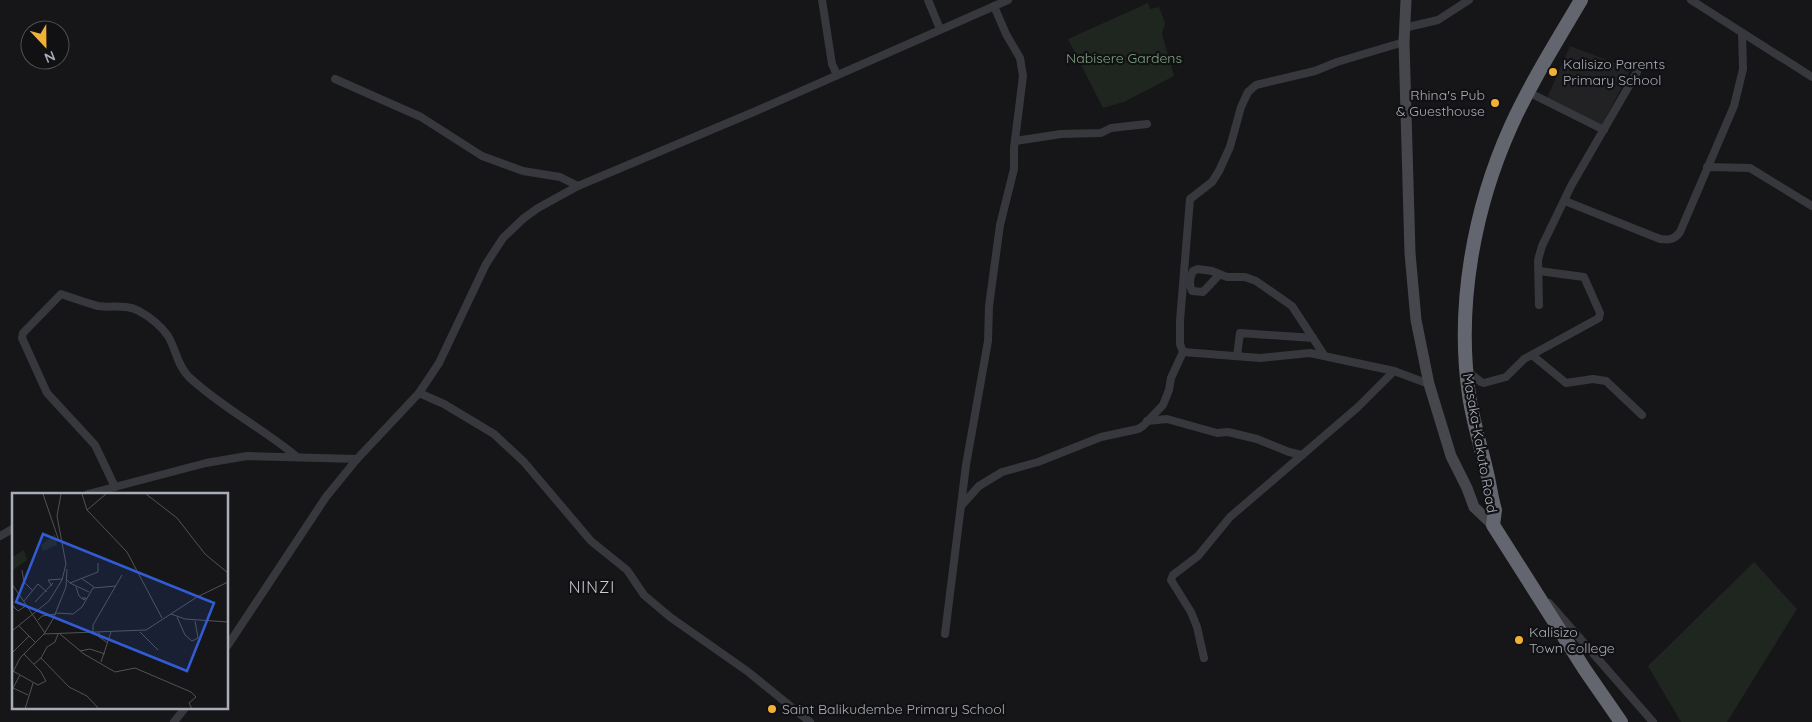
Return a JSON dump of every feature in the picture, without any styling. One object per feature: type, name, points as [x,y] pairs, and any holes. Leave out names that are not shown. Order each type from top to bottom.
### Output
[{"type":"highway","name":"Masaka-Kakuto Road","points":[[1581,0],[1528,92],[1499,155],[1478,220],[1465,319],[1467,371],[1469,395],[1495,510],[1493,525],[1585,670],[1621,722]]},
{"type":"street","points":[[822,0],[832,64],[836,75]]},
{"type":"street","points":[[928,0],[940,29]]},
{"type":"street","points":[[229,643],[326,497],[357,459],[419,393],[439,363],[486,264],[503,238],[513,227],[538,208],[578,186],[1008,0]]},
{"type":"street","points":[[1406,0],[1404,42],[1412,286],[1420,346],[1451,456],[1474,507],[1493,525]]},
{"type":"street","points":[[1404,28],[1438,20],[1469,0]]},
{"type":"street","points":[[1691,0],[1703,3],[1742,32],[1812,76]]},
{"type":"street","points":[[945,634],[966,465],[988,341],[989,306],[1000,225],[1014,169],[1015,141],[1023,82],[1020,58],[1006,34],[994,6]]},
{"type":"street","points":[[1566,200],[1660,240],[1670,240],[1676,237],[1680,232],[1734,106],[1743,69],[1742,32]]},
{"type":"street","points":[[961,506],[978,486],[1002,472],[1038,462],[1101,437],[1138,429],[1163,405],[1171,378],[1183,352],[1180,344],[1180,321],[1190,199],[1212,182],[1218,171],[1230,147],[1241,107],[1248,92],[1256,85],[1315,71],[1404,42]]},
{"type":"street","points":[[1540,305],[1539,254],[1571,186],[1637,72]]},
{"type":"street","points":[[335,79],[421,117],[482,156],[524,171],[560,177],[578,186]]},
{"type":"street","points":[[1528,92],[1604,130]]},
{"type":"street","points":[[1015,141],[1061,134],[1101,133],[1111,128],[1146,124]]},
{"type":"street","points":[[1707,167],[1750,168],[1812,206]]},
{"type":"street","points":[[1467,371],[1481,382],[1489,382],[1506,377],[1524,359],[1600,316],[1584,278],[1539,271]]},
{"type":"street","points":[[1219,275],[1245,277],[1263,286],[1292,306],[1324,355]]},
{"type":"street","points":[[115,488],[96,445],[47,393],[22,338],[23,333],[61,294],[98,306],[122,306],[138,310],[162,328],[168,337],[174,354],[187,375],[216,399],[296,456]]},
{"type":"street","points":[[1237,356],[1240,333],[1313,338]]},
{"type":"street","points":[[1183,352],[1260,358],[1305,352],[1394,371],[1430,384]]},
{"type":"street","points":[[1532,355],[1561,381],[1566,383],[1593,379],[1606,381],[1642,415]]},
{"type":"street","points":[[1204,658],[1194,620],[1184,600],[1170,580],[1171,578],[1198,556],[1230,517],[1358,407],[1394,371]]},
{"type":"street","points":[[419,393],[444,404],[494,434],[524,462],[591,541],[627,570],[644,595],[686,628],[747,671],[810,722]]},
{"type":"street","points":[[1147,421],[1167,419],[1217,434],[1228,432],[1257,439],[1289,452],[1302,454]]},
{"type":"street","points":[[92,493],[226,459],[246,456],[357,459]]},
{"type":"street","points":[[0,536],[12,529]]},
{"type":"street","points":[[1528,579],[1653,722]]},
{"type":"street","points":[[174,722],[183,710]]},
{"type":"shaded area","name":"Kalisizo Parents Primary School","points":[[1570,46],[1631,69],[1602,125],[1547,98]]},
{"type":"green space","name":"Nabisere Gardens","points":[[1148,3],[1150,9],[1159,7],[1165,23],[1162,34],[1174,76],[1124,102],[1103,108],[1068,39]]},
{"type":"green space","points":[[1754,562],[1797,609],[1727,722],[1681,722],[1648,666]]},
{"type":"place","name":"Kalisizo Parents Primary School","points":[[1553,72]]},
{"type":"place","name":"Rhina's Pub & Guesthouse","points":[[1495,103]]},
{"type":"place","name":"Kalisizo Town College","points":[[1519,640]]},
{"type":"place","name":"Saint Balikudembe Primary School","points":[[772,709]]},
{"type":"district","name":"NINZI","points":[[592,587]]}]
